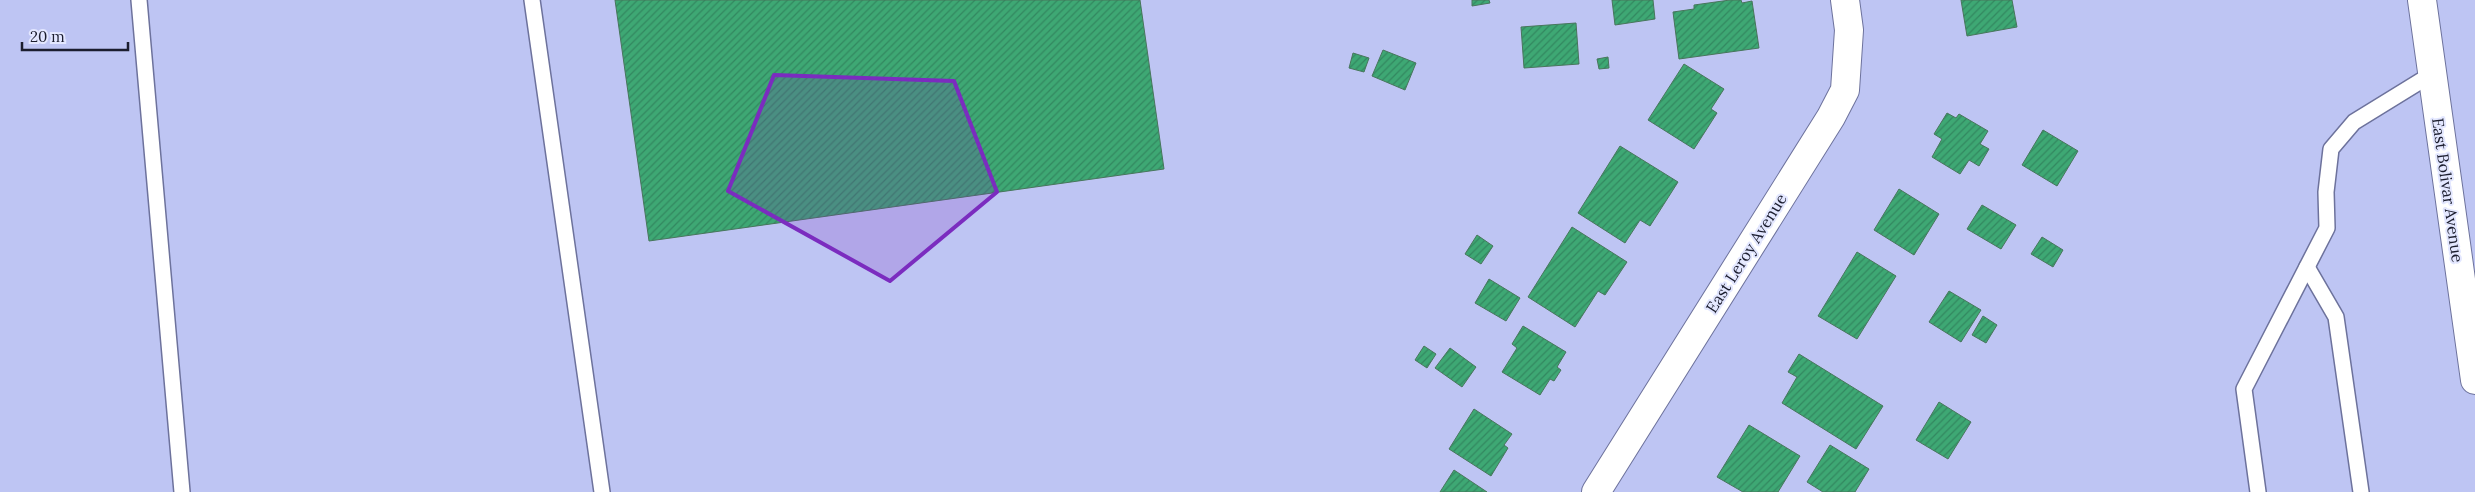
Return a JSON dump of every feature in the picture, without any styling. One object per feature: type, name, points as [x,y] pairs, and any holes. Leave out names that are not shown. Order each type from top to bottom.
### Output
[{"type":"street","name":"East Leroy Avenue","points":[[1596,492],[1831,118],[1845,90],[1846,82],[1849,30],[1845,0]]},
{"type":"street","name":"East Bolivar Avenue","points":[[2422,0],[2475,380]]},
{"type":"lane","points":[[139,0],[182,492]]},
{"type":"lane","points":[[532,0],[602,492]]},
{"type":"lane","points":[[2258,492],[2244,389],[2327,228],[2326,192],[2332,149],[2354,122],[2432,74]]},
{"type":"lane","points":[[2307,267],[2336,317],[2361,492]]},
{"type":"highlighted area","points":[[774,75],[954,81],[997,192],[890,281],[728,191]]},
{"type":"building","points":[[615,0],[1140,0],[1164,169],[649,241]]},
{"type":"building","points":[[1472,0],[1489,0],[1490,3],[1472,6]]},
{"type":"building","points":[[1612,0],[1653,0],[1655,19],[1615,25]]},
{"type":"building","points":[[1741,0],[1742,3],[1752,1],[1759,48],[1679,59],[1673,12],[1694,9],[1694,5]]},
{"type":"building","points":[[1961,0],[2012,0],[2017,27],[1967,36]]},
{"type":"building","points":[[1576,23],[1579,64],[1524,68],[1521,27]]},
{"type":"building","points":[[1383,50],[1416,63],[1405,90],[1372,76]]},
{"type":"building","points":[[1353,53],[1369,58],[1364,72],[1349,68]]},
{"type":"building","points":[[1608,57],[1609,68],[1599,69],[1597,59]]},
{"type":"building","points":[[1684,64],[1724,89],[1711,109],[1717,113],[1694,149],[1648,120]]},
{"type":"building","points":[[1947,113],[1956,118],[1959,114],[1988,131],[1980,144],[1989,149],[1979,166],[1969,160],[1960,174],[1932,157],[1942,139],[1934,134]]},
{"type":"building","points":[[2043,130],[2078,151],[2057,186],[2022,165]]},
{"type":"building","points":[[1620,146],[1678,182],[1650,226],[1640,220],[1625,243],[1578,213]]},
{"type":"building","points":[[1899,189],[1939,214],[1914,255],[1874,230]]},
{"type":"building","points":[[1982,205],[2016,225],[2001,249],[1967,229]]},
{"type":"building","points":[[1572,227],[1627,262],[1605,295],[1598,291],[1575,327],[1528,297]]},
{"type":"building","points":[[1477,235],[1493,246],[1481,264],[1465,254]]},
{"type":"building","points":[[2042,237],[2063,250],[2053,267],[2031,254]]},
{"type":"building","points":[[1857,252],[1896,276],[1857,339],[1818,316]]},
{"type":"building","points":[[1489,279],[1520,298],[1506,321],[1475,303]]},
{"type":"building","points":[[1949,291],[1981,310],[1961,342],[1929,322]]},
{"type":"building","points":[[1983,316],[1997,325],[1986,343],[1972,335]]},
{"type":"building","points":[[1523,326],[1566,352],[1557,367],[1561,370],[1554,381],[1550,379],[1540,395],[1502,372],[1517,348],[1512,344]]},
{"type":"building","points":[[1424,346],[1436,354],[1427,368],[1415,360]]},
{"type":"building","points":[[1450,348],[1476,367],[1462,387],[1435,368]]},
{"type":"building","points":[[1799,354],[1883,406],[1856,449],[1782,403],[1797,377],[1788,372]]},
{"type":"building","points":[[1939,402],[1971,422],[1948,459],[1916,440]]},
{"type":"building","points":[[1474,409],[1512,434],[1504,445],[1508,448],[1491,476],[1449,449]]},
{"type":"building","points":[[1749,425],[1800,456],[1778,492],[1743,492],[1717,477]]},
{"type":"building","points":[[1830,445],[1869,469],[1855,492],[1823,492],[1807,482]]},
{"type":"building","points":[[1454,470],[1487,492],[1440,492]]}]
